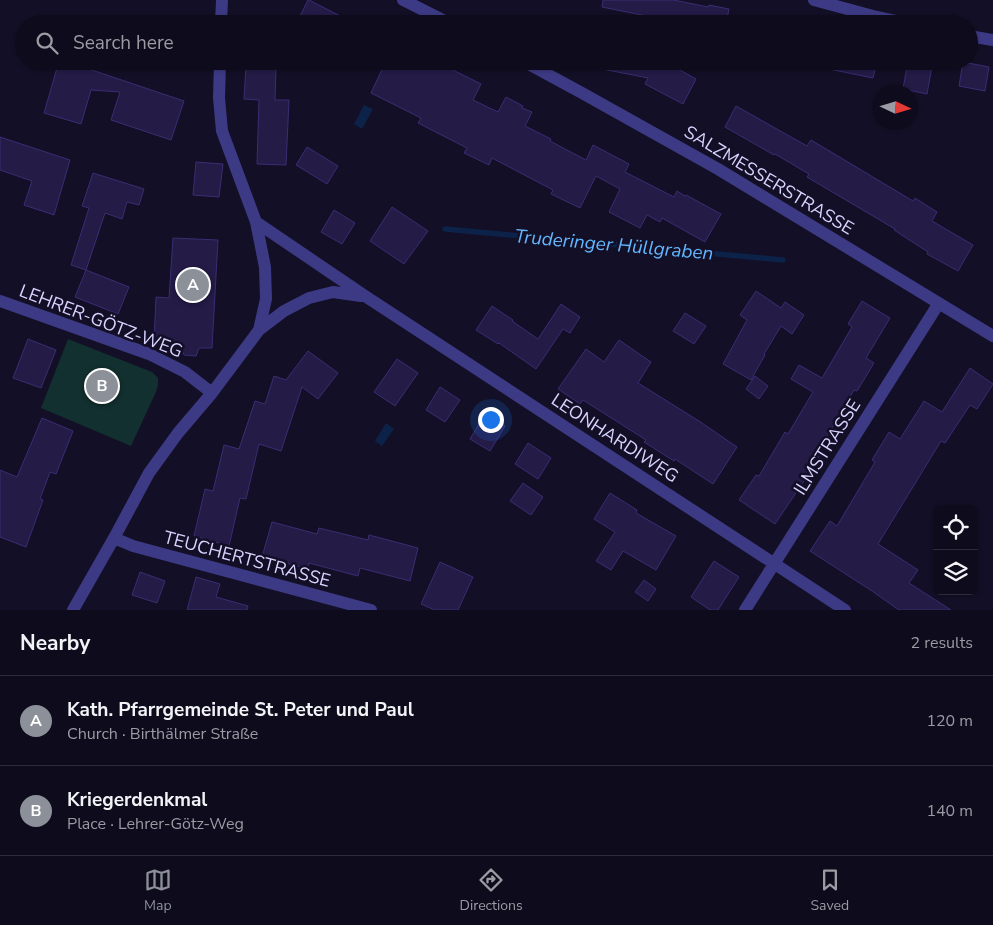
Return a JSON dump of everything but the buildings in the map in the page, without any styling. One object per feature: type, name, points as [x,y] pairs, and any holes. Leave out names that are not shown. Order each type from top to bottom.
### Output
[{"type":"street","points":[[221,15],[222,0]]},
{"type":"street","points":[[403,0],[433,15]]},
{"type":"street","points":[[814,0],[869,15]]},
{"type":"street","points":[[978,38],[993,40]]},
{"type":"street","points":[[73,610],[149,473],[259,330],[266,299],[265,267],[256,222],[222,131],[219,98],[220,70]]},
{"type":"street","name":"SALZMESSERSTRASSE","points":[[540,70],[718,169],[993,336]]},
{"type":"street","name":"LEONHARDIWEG","points":[[256,222],[365,296],[845,610]]},
{"type":"street","name":"LEONHARDIWEG","points":[[259,330],[284,311],[309,298],[333,292],[365,296]]},
{"type":"street","name":"LEHRER-GÖTZ-WEG","points":[[0,301],[149,354],[185,372],[212,393]]},
{"type":"street","name":"ILMSTRASSE","points":[[745,610],[940,303]]},
{"type":"street","name":"TEUCHERTSTRASSE","points":[[114,538],[133,546],[371,610]]},
{"type":"green space","points":[[68,339],[152,372],[158,378],[156,392],[131,446],[41,408]]},
{"type":"water","points":[[364,105],[373,109],[362,129],[354,124]]},
{"type":"water","points":[[386,423],[394,429],[382,446],[375,441]]},
{"type":"waterway","name":"Truderinger Hüllgraben","points":[[445,229],[783,260]]},
{"type":"place","name":"Kath. Pfarrgemeinde St. Peter und Paul","points":[[193,285]]},
{"type":"place","name":"Kriegerdenkmal","points":[[102,386]]}]
